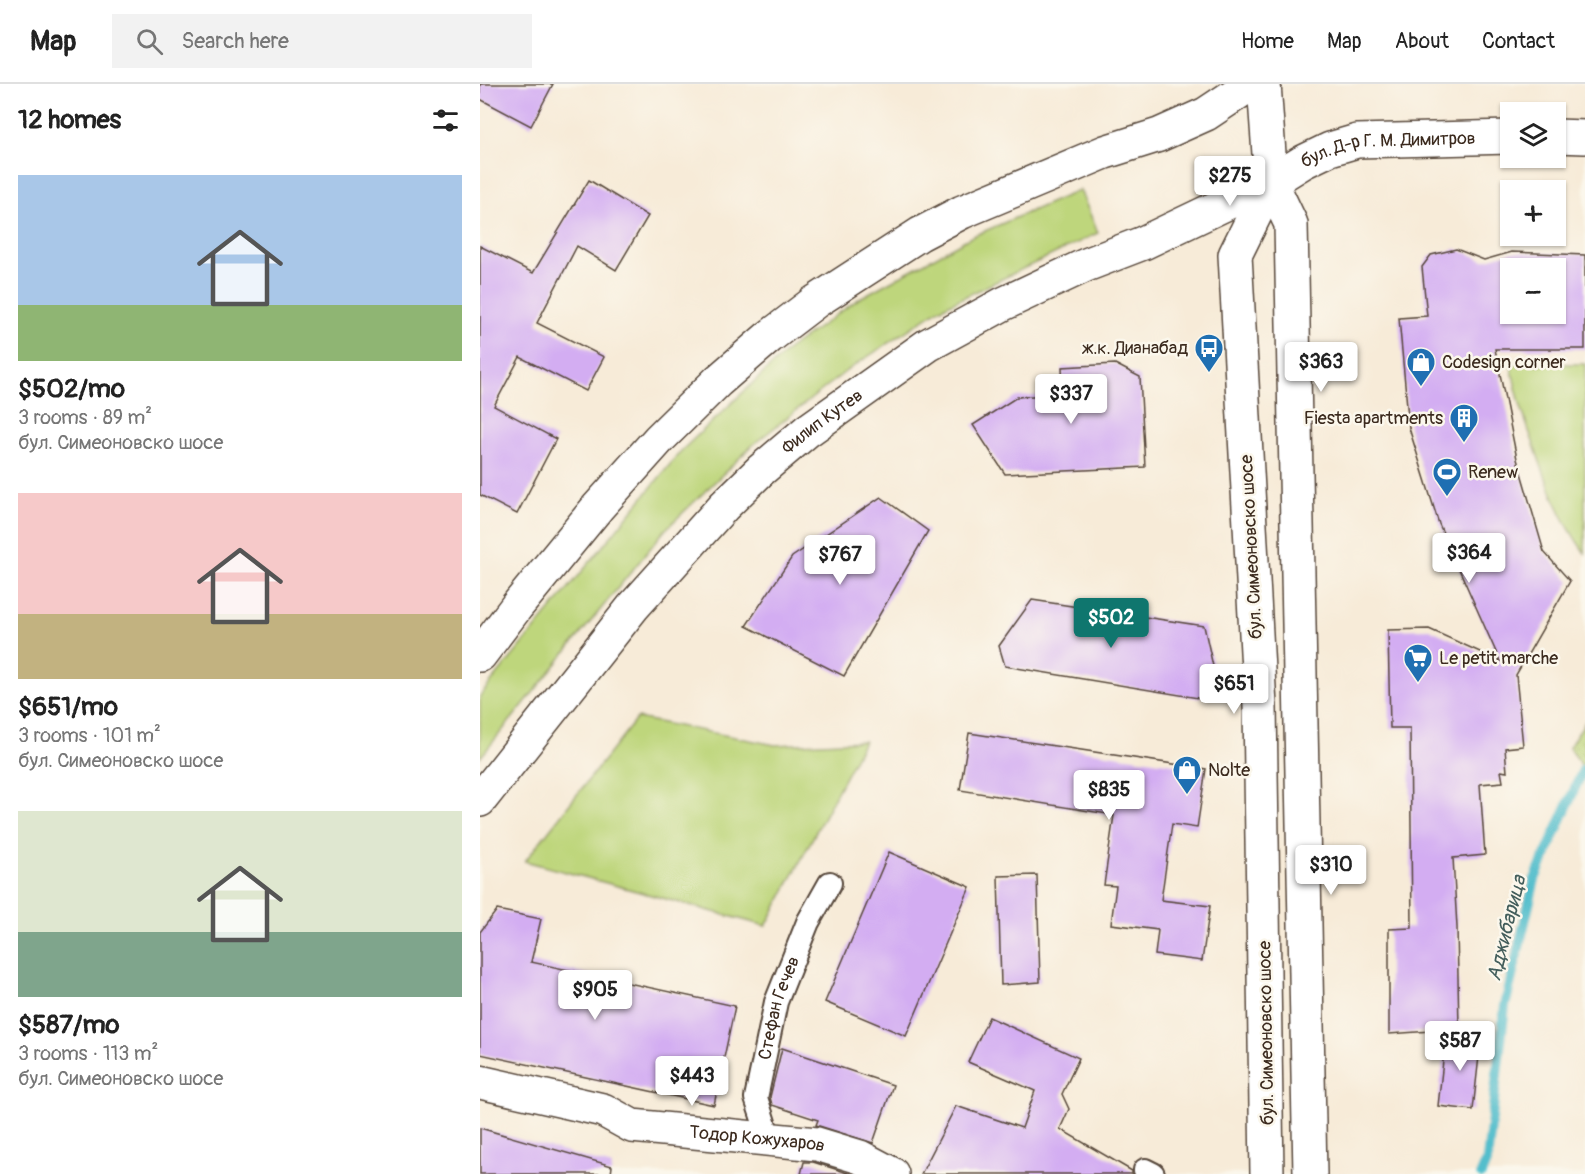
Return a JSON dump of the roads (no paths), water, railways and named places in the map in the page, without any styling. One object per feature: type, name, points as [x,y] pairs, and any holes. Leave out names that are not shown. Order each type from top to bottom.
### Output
[{"type":"main road","points":[[480,655],[598,507],[659,440],[718,381],[769,337],[815,302],[912,239],[952,218],[1105,152],[1159,135],[1206,114],[1251,84]]},
{"type":"main road","points":[[1264,84],[1271,182],[1291,224],[1310,1174]]},
{"type":"main road","points":[[1566,136],[1585,136]]},
{"type":"main road","name":"бул. Д-р Г. М. Димитров","points":[[1271,182],[1303,162],[1330,149],[1357,141],[1500,137]]},
{"type":"main road","name":"Филип Кутев","points":[[480,800],[594,654],[681,552],[754,477],[807,431],[928,345],[1003,303],[1086,265],[1143,243],[1271,182]]},
{"type":"main road","name":"бул. Симеоновско шосе","points":[[1267,1174],[1260,706],[1235,255],[1271,182]]},
{"type":"main road","name":"Тодор Кожухаров","points":[[480,1082],[603,1110],[632,1126],[817,1144],[860,1157],[892,1174]]},
{"type":"lane","name":"Стефан Гечев","points":[[769,1138],[756,1098],[776,1002],[808,922],[830,883]]},
{"type":"waterway","name":"Аджибарица","points":[[1481,1174],[1487,1160],[1505,1006],[1535,879],[1583,770]]},
{"type":"place","name":"ж.к. Дианабад","points":[[1209,374]]},
{"type":"place","name":"Codesign corner","points":[[1421,388]]},
{"type":"place","name":"Fiesta apartments","points":[[1464,444]]},
{"type":"place","name":"Renew","points":[[1447,498]]},
{"type":"place","name":"Le petit marche","points":[[1418,684]]},
{"type":"place","name":"Nolte","points":[[1187,796]]}]
